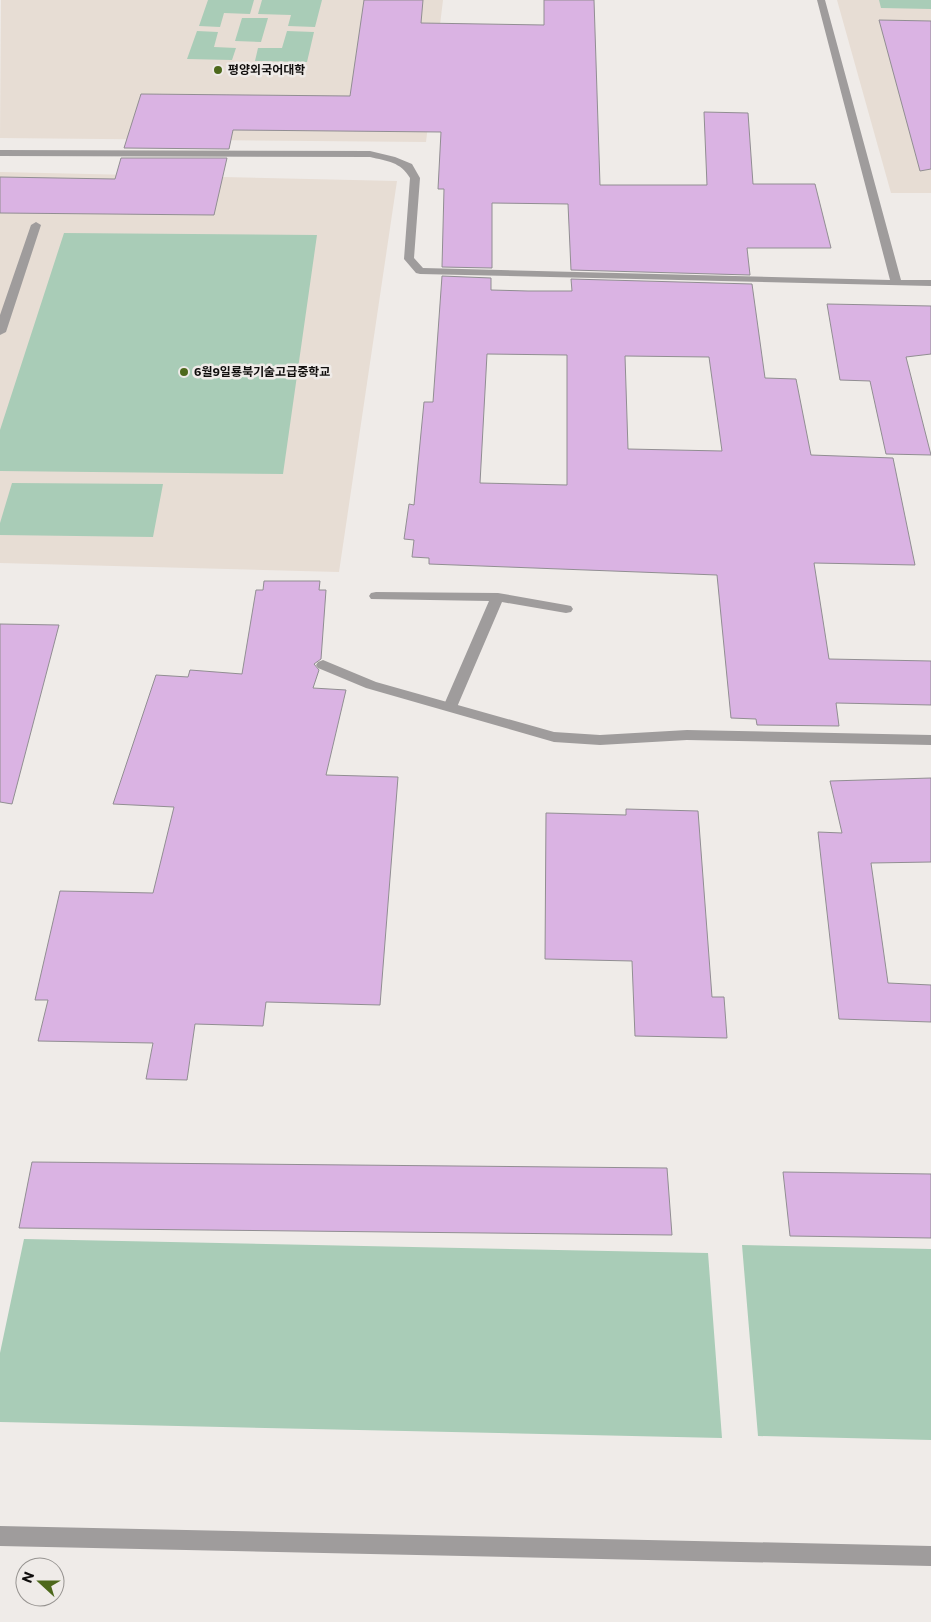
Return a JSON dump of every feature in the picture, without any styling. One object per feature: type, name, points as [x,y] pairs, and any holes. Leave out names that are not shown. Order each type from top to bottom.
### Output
[{"type":"street","points":[[821,0],[896,283]]},
{"type":"street","points":[[0,153],[370,154],[391,159],[408,166],[415,178],[409,258],[420,270],[448,273],[931,284]]},
{"type":"street","points":[[0,332],[36,225]]},
{"type":"street","points":[[376,596],[498,597],[566,609]]},
{"type":"street","points":[[450,708],[498,597]]},
{"type":"street","points":[[323,665],[371,685],[554,737],[600,740],[687,735],[931,740]]},
{"type":"street","points":[[0,1536],[931,1556]]},
{"type":"shaded area","name":"평양외국어대학","points":[[1,0],[443,0],[426,142],[0,138]]},
{"type":"shaded area","points":[[837,0],[931,0],[931,193],[891,193]]},
{"type":"shaded area","name":"6월9일룡북기술고급중학교","points":[[0,172],[397,181],[339,572],[0,563]]},
{"type":"green space","points":[[208,0],[254,0],[250,14],[224,13],[220,27],[199,26]]},
{"type":"green space","points":[[262,0],[322,0],[315,27],[288,26],[291,15],[258,14]]},
{"type":"green space","points":[[879,0],[931,0],[931,9],[881,8]]},
{"type":"green space","points":[[242,18],[268,18],[261,42],[235,41]]},
{"type":"green space","points":[[197,31],[218,32],[214,47],[236,48],[232,60],[187,59]]},
{"type":"green space","points":[[287,31],[314,32],[307,62],[255,61],[258,48],[282,48]]},
{"type":"green space","points":[[64,233],[317,235],[283,474],[0,471],[0,430]]},
{"type":"green space","points":[[12,483],[163,484],[153,537],[0,535],[0,523]]},
{"type":"green space","points":[[24,1239],[708,1253],[722,1438],[0,1422],[0,1353]]},
{"type":"green space","points":[[742,1245],[931,1249],[931,1440],[758,1436]]},
{"type":"building","points":[[364,0],[423,0],[421,23],[544,25],[544,0],[594,0],[600,185],[707,185],[704,112],[748,113],[753,184],[815,184],[831,248],[747,248],[750,275],[571,270],[568,204],[492,203],[492,268],[442,267],[444,189],[438,189],[441,132],[233,130],[229,149],[124,148],[141,94],[350,96]]},
{"type":"building","points":[[879,20],[931,21],[931,169],[920,171]]},
{"type":"building","points":[[121,158],[227,158],[214,215],[0,213],[0,177],[115,179]]},
{"type":"building","points":[[442,276],[491,278],[491,290],[528,291],[572,291],[571,279],[752,284],[765,378],[796,379],[811,455],[893,458],[915,565],[814,563],[829,659],[931,661],[931,705],[836,703],[839,726],[757,725],[756,719],[731,718],[717,575],[429,564],[429,558],[412,557],[414,540],[404,539],[409,504],[414,505],[424,402],[433,402]],"holes":[[[487,354],[567,355],[567,485],[480,483]],[[625,356],[709,357],[722,451],[628,449]]]},
{"type":"building","points":[[827,304],[931,306],[931,354],[906,357],[931,455],[886,454],[870,381],[840,380]]},
{"type":"building","points":[[264,581],[320,581],[319,590],[326,590],[321,659],[314,664],[319,670],[313,688],[346,690],[326,775],[398,777],[380,1005],[266,1002],[263,1026],[195,1024],[187,1080],[146,1079],[153,1043],[38,1041],[48,1000],[35,1000],[60,891],[153,893],[174,807],[113,804],[156,675],[188,677],[190,670],[242,674],[256,590],[263,590]]},
{"type":"building","points":[[0,624],[59,625],[12,804],[0,802]]},
{"type":"building","points":[[931,778],[931,862],[871,863],[888,983],[931,985],[931,1022],[839,1019],[818,832],[842,833],[830,781]]},
{"type":"building","points":[[626,809],[698,811],[712,997],[724,997],[727,1038],[635,1036],[632,961],[545,959],[546,813],[626,815]]},
{"type":"building","points":[[32,1162],[667,1168],[672,1235],[19,1228]]},
{"type":"building","points":[[783,1172],[931,1174],[931,1238],[790,1236]]},
{"type":"place","name":"평양외국어대학","points":[[218,70]]},
{"type":"place","name":"6월9일룡북기술고급중학교","points":[[184,372]]}]
